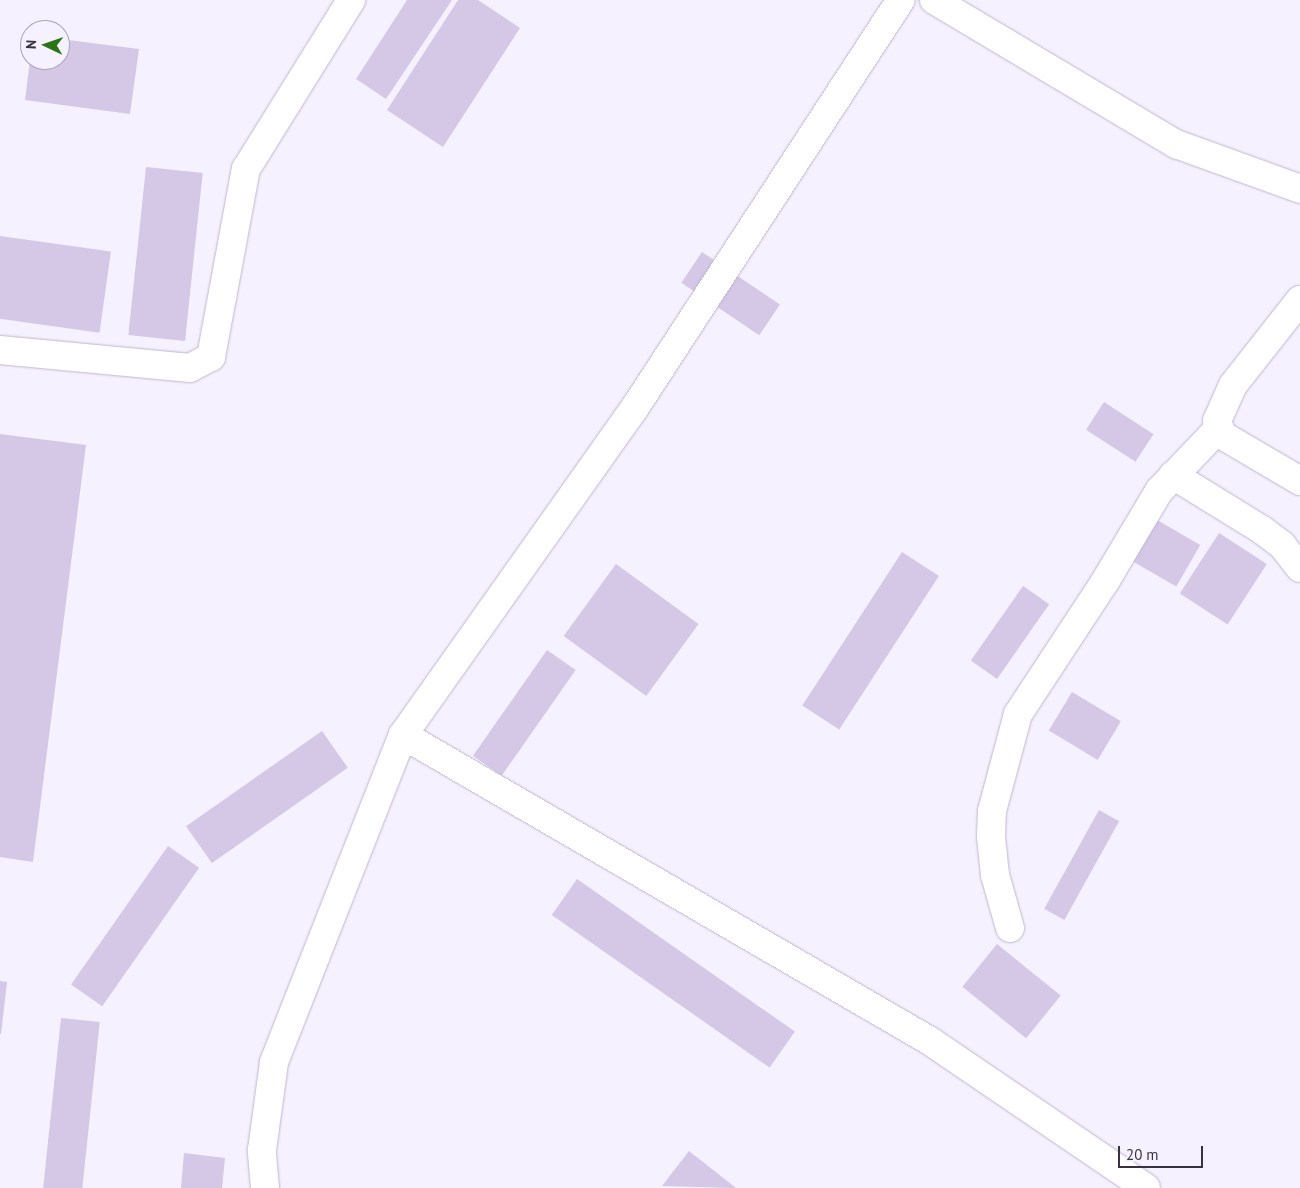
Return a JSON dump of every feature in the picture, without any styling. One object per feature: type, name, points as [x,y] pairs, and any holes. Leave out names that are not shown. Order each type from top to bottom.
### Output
[{"type":"street","points":[[0,350],[190,368],[211,357],[246,170],[351,0]]},
{"type":"street","points":[[265,1188],[262,1150],[274,1062],[403,735],[634,409],[901,0]]},
{"type":"street","points":[[934,0],[1176,144],[1300,189]]},
{"type":"street","points":[[1010,928],[995,875],[991,837],[992,811],[1015,723],[1159,491],[1218,429],[1220,410],[1233,385],[1300,300]]},
{"type":"street","points":[[1218,429],[1222,435],[1300,481]]},
{"type":"street","points":[[1173,475],[1262,530],[1282,545],[1300,568]]},
{"type":"street","points":[[403,735],[930,1041],[1146,1188]]},
{"type":"building","points":[[407,0],[452,0],[386,99],[356,79]]},
{"type":"building","points":[[458,0],[478,0],[520,28],[443,147],[387,110]]},
{"type":"building","points":[[70,40],[139,49],[130,114],[25,100],[29,70],[70,70]]},
{"type":"building","points":[[146,167],[203,173],[185,341],[128,335]]},
{"type":"building","points":[[0,236],[111,252],[99,333],[0,319]]},
{"type":"building","points":[[702,252],[780,305],[759,335],[681,283]]},
{"type":"building","points":[[1104,402],[1153,434],[1136,462],[1086,430]]},
{"type":"building","points":[[0,434],[86,445],[33,862],[0,857]]},
{"type":"building","points":[[1150,516],[1200,545],[1176,587],[1126,558]]},
{"type":"building","points":[[1219,533],[1267,564],[1228,624],[1180,593]]},
{"type":"building","points":[[902,552],[939,576],[839,729],[802,705]]},
{"type":"building","points":[[616,564],[699,624],[646,696],[564,636]]},
{"type":"building","points":[[1023,586],[1049,604],[997,679],[971,661]]},
{"type":"building","points":[[547,650],[576,670],[502,776],[473,756]]},
{"type":"building","points":[[1072,692],[1121,721],[1098,760],[1049,731]]},
{"type":"building","points":[[322,731],[348,768],[212,863],[186,826]]},
{"type":"building","points":[[1099,810],[1119,821],[1064,920],[1044,909]]},
{"type":"building","points":[[168,846],[199,868],[102,1006],[71,984]]},
{"type":"building","points":[[577,879],[795,1032],[770,1068],[552,915]]},
{"type":"building","points":[[997,944],[1061,996],[1026,1038],[962,987]]},
{"type":"building","points":[[0,981],[7,982],[1,1034],[0,1034]]},
{"type":"building","points":[[61,1018],[100,1022],[82,1188],[43,1188]]},
{"type":"building","points":[[689,1151],[736,1188],[662,1186]]},
{"type":"building","points":[[184,1153],[225,1158],[222,1188],[181,1188]]}]
